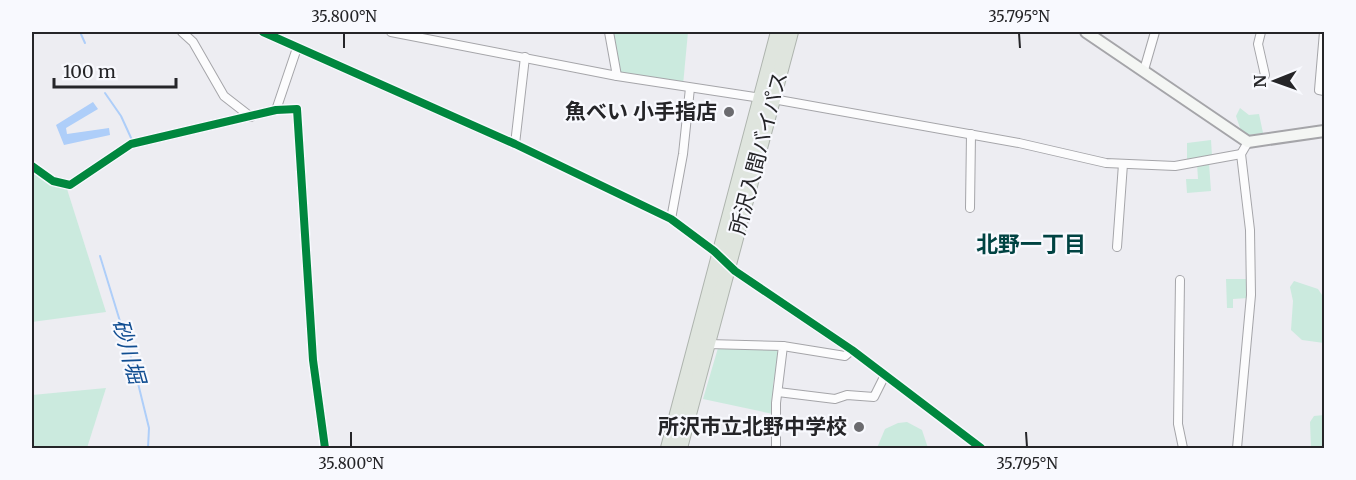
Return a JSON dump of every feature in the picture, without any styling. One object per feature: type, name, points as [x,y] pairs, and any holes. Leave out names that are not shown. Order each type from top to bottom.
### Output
[{"type":"highway","name":"所沢入間バイパス","points":[[767,99],[778,32]]},
{"type":"highway","name":"所沢入間バイパス","points":[[668,448],[724,260],[767,99],[791,32]]},
{"type":"highway","name":"所沢入間バイパス","points":[[680,448],[708,344],[724,260]]},
{"type":"street","points":[[182,32],[193,42],[224,96],[251,117]]},
{"type":"street","points":[[263,32],[515,144],[671,219],[724,260],[852,350],[981,448]]},
{"type":"street","points":[[391,32],[443,40],[617,76],[971,134],[1069,156],[1123,164],[1175,166],[1241,154]]},
{"type":"street","points":[[443,32],[443,40]]},
{"type":"street","points":[[609,32],[617,76]]},
{"type":"street","points":[[1086,32],[1248,141],[1324,132]]},
{"type":"street","points":[[1144,70],[1155,32]]},
{"type":"street","points":[[1261,32],[1258,44],[1265,75]]},
{"type":"street","points":[[1324,32],[1319,90],[1324,91]]},
{"type":"street","points":[[276,111],[297,48]]},
{"type":"street","points":[[515,144],[525,57]]},
{"type":"street","points":[[671,219],[683,154],[690,88]]},
{"type":"street","points":[[32,166],[53,181],[70,185],[131,144],[276,111],[297,109],[313,360],[325,448]]},
{"type":"street","points":[[970,208],[971,134]]},
{"type":"street","points":[[1237,448],[1251,295],[1250,230],[1241,154],[1248,141]]},
{"type":"street","points":[[1117,248],[1123,164]]},
{"type":"street","points":[[1180,280],[1178,424],[1183,448]]},
{"type":"street","points":[[708,344],[783,346],[845,356],[852,350]]},
{"type":"street","points":[[776,448],[778,392],[783,346]]},
{"type":"street","points":[[778,392],[835,399],[847,395],[874,397],[885,375]]},
{"type":"green space","points":[[610,32],[688,32],[683,85],[619,74]]},
{"type":"green space","points":[[1240,108],[1249,115],[1259,114],[1263,133],[1249,135],[1241,131],[1236,116]]},
{"type":"green space","points":[[1211,140],[1212,156],[1187,159],[1187,143]]},
{"type":"green space","points":[[1209,163],[1211,191],[1187,193],[1186,179],[1198,179],[1197,164]]},
{"type":"green space","points":[[32,169],[51,185],[67,189],[106,312],[32,322]]},
{"type":"green space","points":[[1226,279],[1248,279],[1248,298],[1233,299],[1233,308],[1227,308]]},
{"type":"green space","points":[[1294,281],[1318,289],[1324,298],[1324,343],[1302,340],[1291,330],[1293,301],[1290,287]]},
{"type":"green space","points":[[718,348],[777,349],[779,356],[773,384],[773,414],[703,399]]},
{"type":"green space","points":[[106,388],[87,448],[32,448],[32,395]]},
{"type":"green space","points":[[1324,415],[1324,448],[1311,448],[1310,422],[1314,416]]},
{"type":"green space","points":[[907,422],[922,430],[928,448],[877,448],[885,429]]},
{"type":"water","points":[[93,102],[98,109],[66,128],[67,134],[109,128],[110,135],[64,145],[56,125]]},
{"type":"waterway","name":"砂川堀","points":[[80,32],[85,43]]},
{"type":"waterway","name":"砂川堀","points":[[105,93],[121,116],[132,140]]},
{"type":"waterway","name":"砂川堀","points":[[100,256],[134,367],[149,428],[148,448]]},
{"type":"cycle path","points":[[263,32],[515,144],[671,219],[714,251],[735,271],[852,350],[981,448]]},
{"type":"cycle path","points":[[32,166],[53,181],[70,185],[131,144],[276,110],[297,109],[313,360],[325,448]]},
{"type":"place","name":"魚べい 小手指店","points":[[729,112]]},
{"type":"place","name":"所沢市立北野中学校","points":[[859,427]]},
{"type":"district","name":"北野一丁目","points":[[1031,244]]}]
